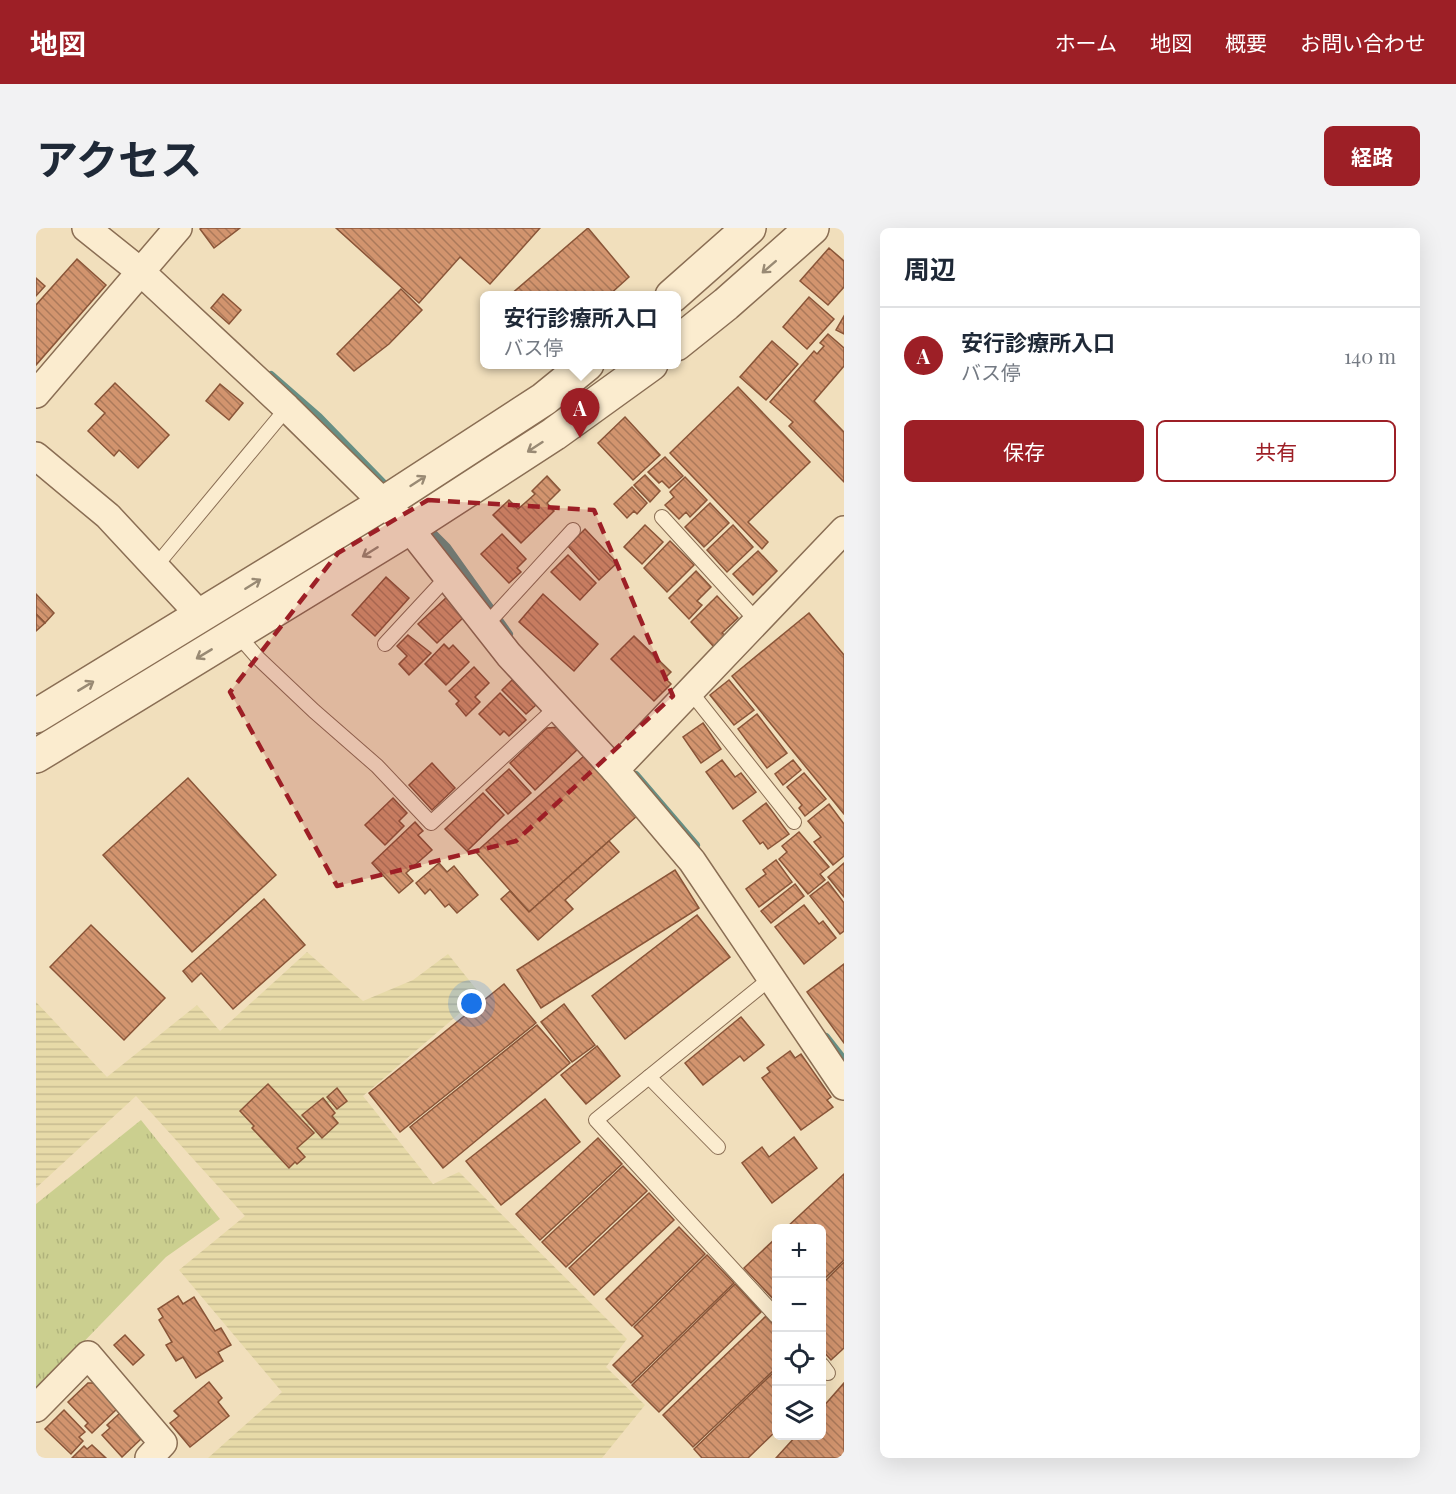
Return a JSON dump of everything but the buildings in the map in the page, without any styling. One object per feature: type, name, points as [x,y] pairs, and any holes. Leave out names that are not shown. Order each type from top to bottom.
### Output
[{"type":"street","points":[[86,228],[141,272],[287,408],[409,528],[509,654],[615,770],[692,861],[844,1086]]},
{"type":"street","points":[[36,394],[177,228]]},
{"type":"street","points":[[678,291],[748,228]]},
{"type":"street","points":[[681,340],[726,304],[812,228]]},
{"type":"street","points":[[36,716],[384,503],[544,399],[581,369]]},
{"type":"street","points":[[36,756],[409,528],[554,434],[644,369]]},
{"type":"street","points":[[36,456],[108,516],[201,616]]},
{"type":"street","points":[[615,770],[844,530]]},
{"type":"street","points":[[36,1408],[88,1355],[163,1443],[149,1458]]},
{"type":"lane","points":[[155,567],[287,408]]},
{"type":"lane","points":[[662,517],[757,621]]},
{"type":"lane","points":[[486,625],[573,530]]},
{"type":"lane","points":[[385,644],[447,576]]},
{"type":"lane","points":[[237,634],[258,658],[298,696],[377,766],[431,823],[557,706]]},
{"type":"lane","points":[[690,691],[794,822]]},
{"type":"lane","points":[[771,978],[596,1120],[772,1311]]},
{"type":"lane","points":[[649,1077],[718,1147]]},
{"type":"highlighted area","points":[[428,500],[594,510],[673,696],[516,841],[337,886],[230,692],[338,553]]},
{"type":"shaded area","points":[[307,952],[363,1001],[413,980],[448,954],[481,995],[363,1096],[433,1184],[459,1172],[627,1339],[606,1367],[645,1405],[602,1458],[208,1458],[282,1392],[179,1270],[245,1216],[136,1096],[36,1188],[36,1002],[107,1077],[197,1005],[220,1031]]},
{"type":"green space","points":[[141,1120],[220,1219],[166,1257],[36,1391],[36,1204]]},
{"type":"waterway","points":[[271,375],[319,417],[391,491]]},
{"type":"waterway","points":[[426,526],[447,547],[509,634]]},
{"type":"waterway","points":[[636,775],[696,845]]},
{"type":"waterway","points":[[826,1037],[844,1060]]},
{"type":"place","name":"安行診療所入口","points":[[580,438]]}]
